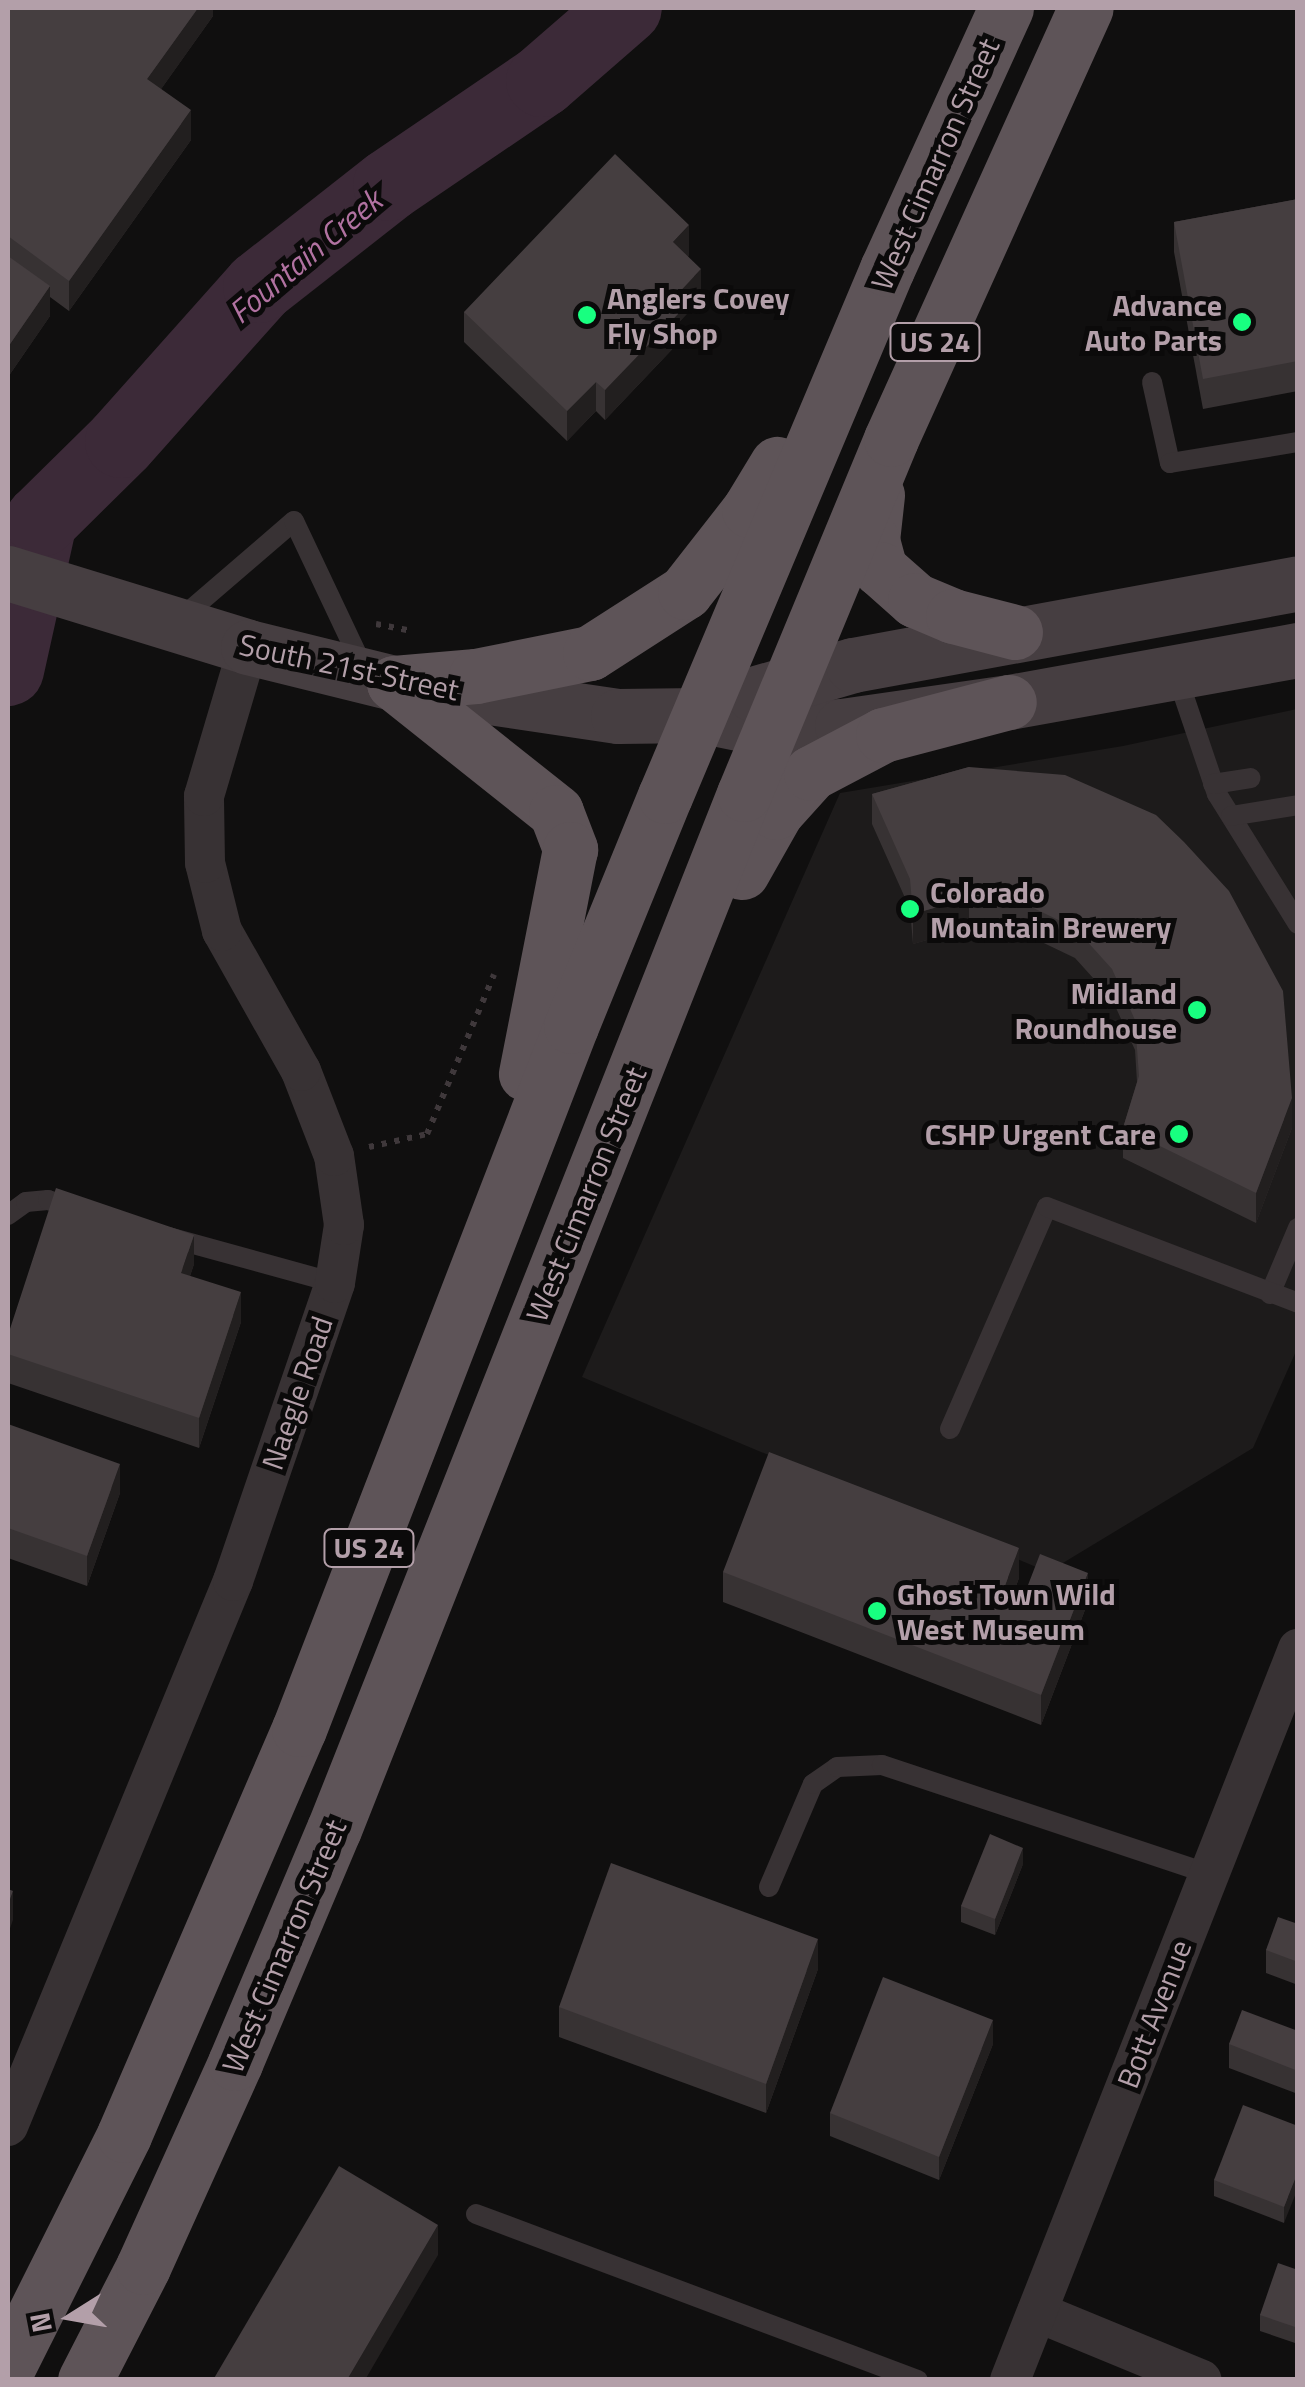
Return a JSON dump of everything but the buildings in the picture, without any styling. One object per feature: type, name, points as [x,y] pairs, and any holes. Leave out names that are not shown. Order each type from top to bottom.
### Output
[{"type":"highway","name":"West Cimarron Street","points":[[8,2367],[124,2136],[209,1943],[299,1728],[501,1208],[699,715],[867,317],[1006,8]]},
{"type":"highway","name":"West Cimarron Street","points":[[85,2380],[204,2131],[334,1829],[891,439],[1086,8]]},
{"type":"highway","points":[[381,679],[476,676],[590,653],[685,592],[749,510],[867,317]]},
{"type":"highway","points":[[891,439],[872,514],[880,569],[915,600],[953,616],[1014,632]]},
{"type":"highway","points":[[381,679],[556,812],[570,849],[501,1208]]},
{"type":"highway","points":[[618,1115],[756,844],[776,812],[812,773],[883,735],[1009,702]]},
{"type":"main road","name":"South 21st Street","points":[[8,573],[248,647],[381,679],[618,716],[699,715],[773,730],[842,726],[1009,702],[1298,650]]},
{"type":"main road","name":"South 21st Street","points":[[699,715],[792,679],[1014,632],[1298,583]]},
{"type":"street","name":"Naegle Road","points":[[8,2126],[232,1581],[334,1284],[344,1225],[334,1156],[301,1071],[222,931],[205,863],[204,796],[248,647]]},
{"type":"street","name":"Bott Avenue","points":[[1010,2380],[1298,1649]]},
{"type":"street","points":[[1037,2312],[1202,2380]]},
{"type":"lane","points":[[1152,382],[1170,463],[1298,442]]},
{"type":"lane","points":[[172,625],[294,521],[306,540],[336,617],[381,679]]},
{"type":"lane","points":[[1175,672],[1214,784],[1298,924]]},
{"type":"lane","points":[[1214,784],[1251,778]]},
{"type":"lane","points":[[1230,816],[1298,805]]},
{"type":"lane","points":[[8,1215],[26,1202],[48,1200],[104,1217]]},
{"type":"lane","points":[[950,1429],[1047,1206],[1298,1303]]},
{"type":"lane","points":[[1270,1294],[1298,1228]]},
{"type":"lane","points":[[142,1229],[334,1284]]},
{"type":"lane","points":[[769,1887],[814,1784],[837,1767],[882,1765],[1209,1874]]},
{"type":"lane","points":[[476,2214],[918,2380]]},
{"type":"path","points":[[336,617],[420,633]]},
{"type":"path","points":[[334,1156],[426,1134],[499,962]]},
{"type":"shaded area","points":[[1297,709],[1297,1349],[1253,1448],[1048,1572],[582,1377],[840,793],[1123,746]]},
{"type":"waterway","name":"Fountain Creek","points":[[8,670],[41,521],[121,442],[259,287],[389,185],[542,81],[626,8]]},
{"type":"place","name":"Anglers Covey Fly Shop","points":[[587,315]]},
{"type":"place","name":"Advance Auto Parts","points":[[1242,322]]},
{"type":"place","name":"Colorado Mountain Brewery","points":[[910,909]]},
{"type":"place","name":"Midland Roundhouse","points":[[1197,1010]]},
{"type":"place","name":"CSHP Urgent Care","points":[[1179,1134]]},
{"type":"place","name":"Ghost Town Wild West Museum","points":[[877,1611]]}]
